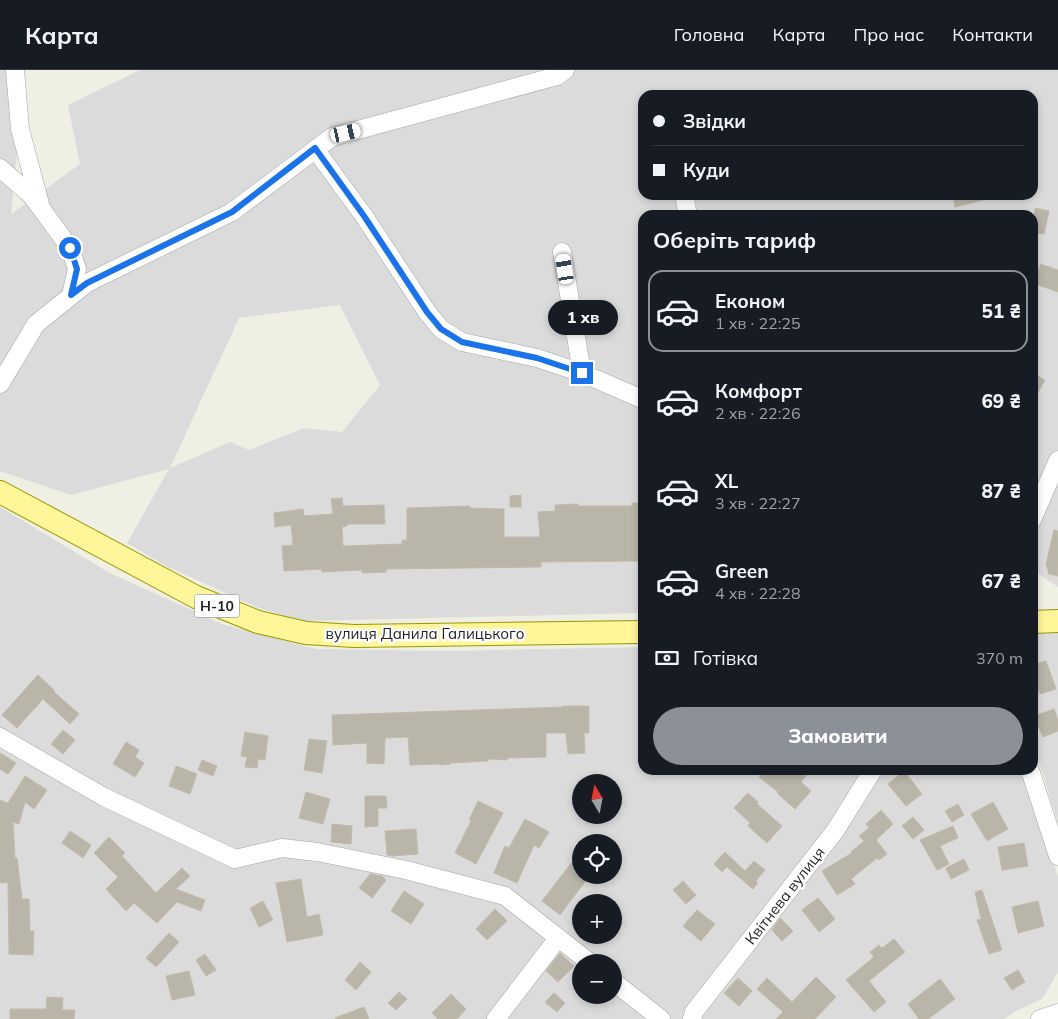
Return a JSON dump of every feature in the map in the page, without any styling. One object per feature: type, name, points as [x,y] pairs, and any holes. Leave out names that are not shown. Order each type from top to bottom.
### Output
[{"type":"main road","name":"вулиця Данила Галицького","points":[[0,492],[196,597],[258,622],[306,633],[363,636],[638,632]]},
{"type":"main road","points":[[1038,622],[1058,621]]},
{"type":"street","points":[[15,70],[20,129],[40,207]]},
{"type":"street","points":[[0,384],[36,324],[87,283],[232,212],[332,136],[557,76],[565,70]]},
{"type":"street","points":[[315,148],[364,216],[427,312],[441,329],[462,342],[537,358],[582,373],[638,397]]},
{"type":"street","points":[[0,168],[32,196],[70,248],[77,269],[71,295]]},
{"type":"street","points":[[562,252],[582,373]]},
{"type":"street","points":[[1038,495],[1058,460]]},
{"type":"street","points":[[0,737],[104,797],[235,859],[282,848],[317,852],[406,870],[505,896],[579,954]]},
{"type":"street","name":"Квітнева вулиця","points":[[692,1019],[694,1012],[836,831],[870,775]]},
{"type":"street","points":[[1032,775],[1058,856]]},
{"type":"street","points":[[496,1019],[558,938]]},
{"type":"street","points":[[622,988],[661,1019]]},
{"type":"street","points":[[1040,1019],[1058,1012]]},
{"type":"shaded area","points":[[0,70],[25,70],[11,214],[80,164],[68,105],[140,70],[1058,70],[1058,587],[1038,573],[1038,210],[638,210],[638,613],[304,621],[259,608],[164,565],[127,543],[169,469],[71,495],[0,471]],"holes":[[[340,305],[380,385],[342,432],[304,428],[249,450],[230,442],[170,468],[239,318]]]},
{"type":"shaded area","points":[[0,507],[108,572],[222,624],[316,649],[448,651],[638,647],[638,775],[1026,775],[1058,877],[1058,972],[1042,999],[1014,1012],[1004,1019],[0,1019]]},
{"type":"shaded area","points":[[1038,629],[1058,629],[1058,823],[1038,759]]},
{"type":"building","points":[[954,200],[983,200],[955,207]]},
{"type":"building","points":[[1035,208],[1049,211],[1044,234],[1038,233],[1038,210],[1035,210]]},
{"type":"building","points":[[1041,264],[1058,270],[1058,292],[1038,285],[1038,271]]},
{"type":"building","points":[[1038,376],[1045,380],[1038,392]]},
{"type":"building","points":[[521,495],[521,507],[510,507],[510,496]]},
{"type":"building","points":[[342,498],[343,506],[384,505],[385,524],[347,524],[347,526],[342,527],[343,546],[402,544],[402,540],[407,540],[407,508],[470,506],[470,508],[504,509],[504,537],[540,537],[538,512],[555,511],[555,505],[632,506],[632,503],[638,503],[638,561],[541,562],[541,567],[386,569],[386,572],[362,573],[362,570],[322,572],[322,569],[284,571],[282,546],[293,545],[291,525],[275,527],[274,513],[303,509],[304,516],[333,514],[331,499]]},
{"type":"building","points":[[1054,530],[1058,531],[1058,576],[1049,574],[1046,564]]},
{"type":"building","points":[[1046,661],[1056,689],[1040,694],[1038,688],[1038,663]]},
{"type":"building","points":[[38,675],[79,714],[70,724],[43,699],[17,728],[2,715]]},
{"type":"building","points":[[589,706],[589,733],[584,733],[585,753],[568,754],[566,733],[546,733],[546,757],[507,758],[507,760],[488,759],[488,761],[440,765],[410,765],[408,737],[385,738],[384,764],[367,763],[367,743],[333,745],[332,715]]},
{"type":"building","points":[[1054,709],[1058,721],[1058,731],[1043,737],[1038,725],[1038,715]]},
{"type":"building","points":[[63,730],[75,740],[63,754],[51,744]]},
{"type":"building","points":[[245,732],[268,736],[265,760],[258,759],[257,768],[245,767],[247,757],[241,756]]},
{"type":"building","points":[[309,739],[327,741],[322,773],[304,770]]},
{"type":"building","points":[[126,742],[139,750],[135,757],[144,763],[135,777],[113,764]]},
{"type":"building","points":[[0,753],[16,763],[8,774],[0,769]]},
{"type":"building","points":[[202,760],[217,766],[213,776],[198,770]]},
{"type":"building","points":[[176,766],[197,774],[190,794],[169,786]]},
{"type":"building","points":[[761,775],[807,775],[801,782],[811,791],[795,809],[759,777]]},
{"type":"building","points":[[899,775],[907,775],[922,794],[906,806],[888,784]]},
{"type":"building","points":[[25,776],[47,790],[34,809],[25,802],[19,824],[13,822],[15,858],[17,858],[22,899],[29,899],[30,931],[34,931],[33,955],[9,954],[8,882],[0,883],[0,800],[8,803]]},
{"type":"building","points":[[306,792],[330,799],[323,824],[299,818]]},
{"type":"building","points":[[748,793],[758,802],[757,804],[782,826],[767,843],[748,826],[750,823],[734,808]]},
{"type":"building","points":[[365,796],[386,796],[387,808],[378,808],[378,826],[365,827]]},
{"type":"building","points":[[478,801],[503,813],[476,864],[455,853],[471,821],[469,820]]},
{"type":"building","points":[[993,802],[1008,829],[987,841],[971,814]]},
{"type":"building","points":[[958,804],[964,815],[952,822],[945,811]]},
{"type":"building","points":[[881,810],[893,824],[876,840],[887,854],[879,860],[877,858],[851,879],[855,884],[837,895],[822,871],[852,853],[864,841],[859,836],[869,828],[866,824]]},
{"type":"building","points":[[913,817],[924,830],[913,839],[902,826]]},
{"type":"building","points":[[525,819],[549,832],[539,848],[534,845],[517,883],[494,873],[505,846],[509,848]]},
{"type":"building","points":[[332,824],[352,826],[351,844],[331,842]]},
{"type":"building","points":[[953,826],[958,838],[940,846],[949,864],[937,870],[920,840]]},
{"type":"building","points":[[416,829],[418,854],[387,855],[385,831]]},
{"type":"building","points":[[70,831],[91,845],[83,858],[62,843]]},
{"type":"building","points":[[109,837],[125,853],[122,856],[156,893],[182,868],[190,876],[176,889],[205,900],[201,911],[177,902],[157,923],[134,903],[126,911],[106,889],[118,877],[94,853]]},
{"type":"building","points":[[1024,843],[1028,866],[1002,870],[998,847]]},
{"type":"building","points":[[725,852],[745,871],[754,861],[765,870],[756,881],[758,883],[753,889],[727,867],[722,872],[714,864]]},
{"type":"building","points":[[964,859],[969,870],[951,879],[946,868]]},
{"type":"building","points":[[572,862],[572,884],[583,884],[576,894],[572,894],[572,899],[560,915],[542,901]]},
{"type":"building","points":[[370,874],[382,876],[386,880],[372,898],[359,888]]},
{"type":"building","points":[[301,879],[307,917],[319,914],[323,935],[287,942],[276,883]]},
{"type":"building","points":[[683,881],[696,895],[686,904],[673,890]]},
{"type":"building","points":[[982,890],[1002,950],[989,954],[977,920],[981,919],[975,892]]},
{"type":"building","points":[[404,891],[424,904],[411,924],[391,911]]},
{"type":"building","points":[[818,898],[835,919],[819,932],[802,910]]},
{"type":"building","points":[[263,901],[273,920],[259,927],[250,908]]},
{"type":"building","points":[[1038,901],[1044,926],[1018,933],[1012,907]]},
{"type":"building","points":[[495,909],[507,921],[487,940],[476,929]]},
{"type":"building","points":[[697,910],[715,924],[701,941],[683,926]]},
{"type":"building","points":[[780,918],[793,931],[782,941],[772,930]]},
{"type":"building","points":[[169,933],[179,942],[156,967],[146,958]]},
{"type":"building","points":[[894,939],[905,952],[869,981],[886,1002],[874,1012],[846,980],[874,957],[870,952],[879,945],[882,948]]},
{"type":"building","points":[[560,953],[572,964],[572,968],[558,982],[546,971]]},
{"type":"building","points":[[205,954],[216,970],[206,976],[196,960]]},
{"type":"building","points":[[360,962],[371,972],[356,990],[345,980]]},
{"type":"building","points":[[1018,970],[1025,982],[1012,990],[1004,978]]},
{"type":"building","points":[[189,971],[195,995],[172,1000],[166,976]]},
{"type":"building","points":[[816,977],[836,997],[815,1019],[776,1019],[783,1012],[757,989],[767,978],[792,1002]]},
{"type":"building","points":[[738,978],[752,991],[739,1006],[724,993]]},
{"type":"building","points":[[940,979],[955,999],[928,1019],[919,1019],[908,1004]]},
{"type":"building","points":[[399,992],[407,999],[396,1010],[388,1003]]},
{"type":"building","points":[[554,993],[565,1003],[557,1012],[545,1002]]},
{"type":"building","points":[[451,994],[466,1009],[457,1019],[438,1019],[432,1013]]},
{"type":"building","points":[[47,997],[63,998],[62,1010],[75,1010],[74,1019],[10,1019],[10,1009],[46,1009]]},
{"type":"building","points":[[364,1007],[369,1019],[335,1019],[335,1018]]},
{"type":"route","points":[[70,248],[77,269],[71,295],[87,283],[232,212],[315,148],[364,216],[427,312],[441,329],[462,342],[537,358],[582,373]]}]
